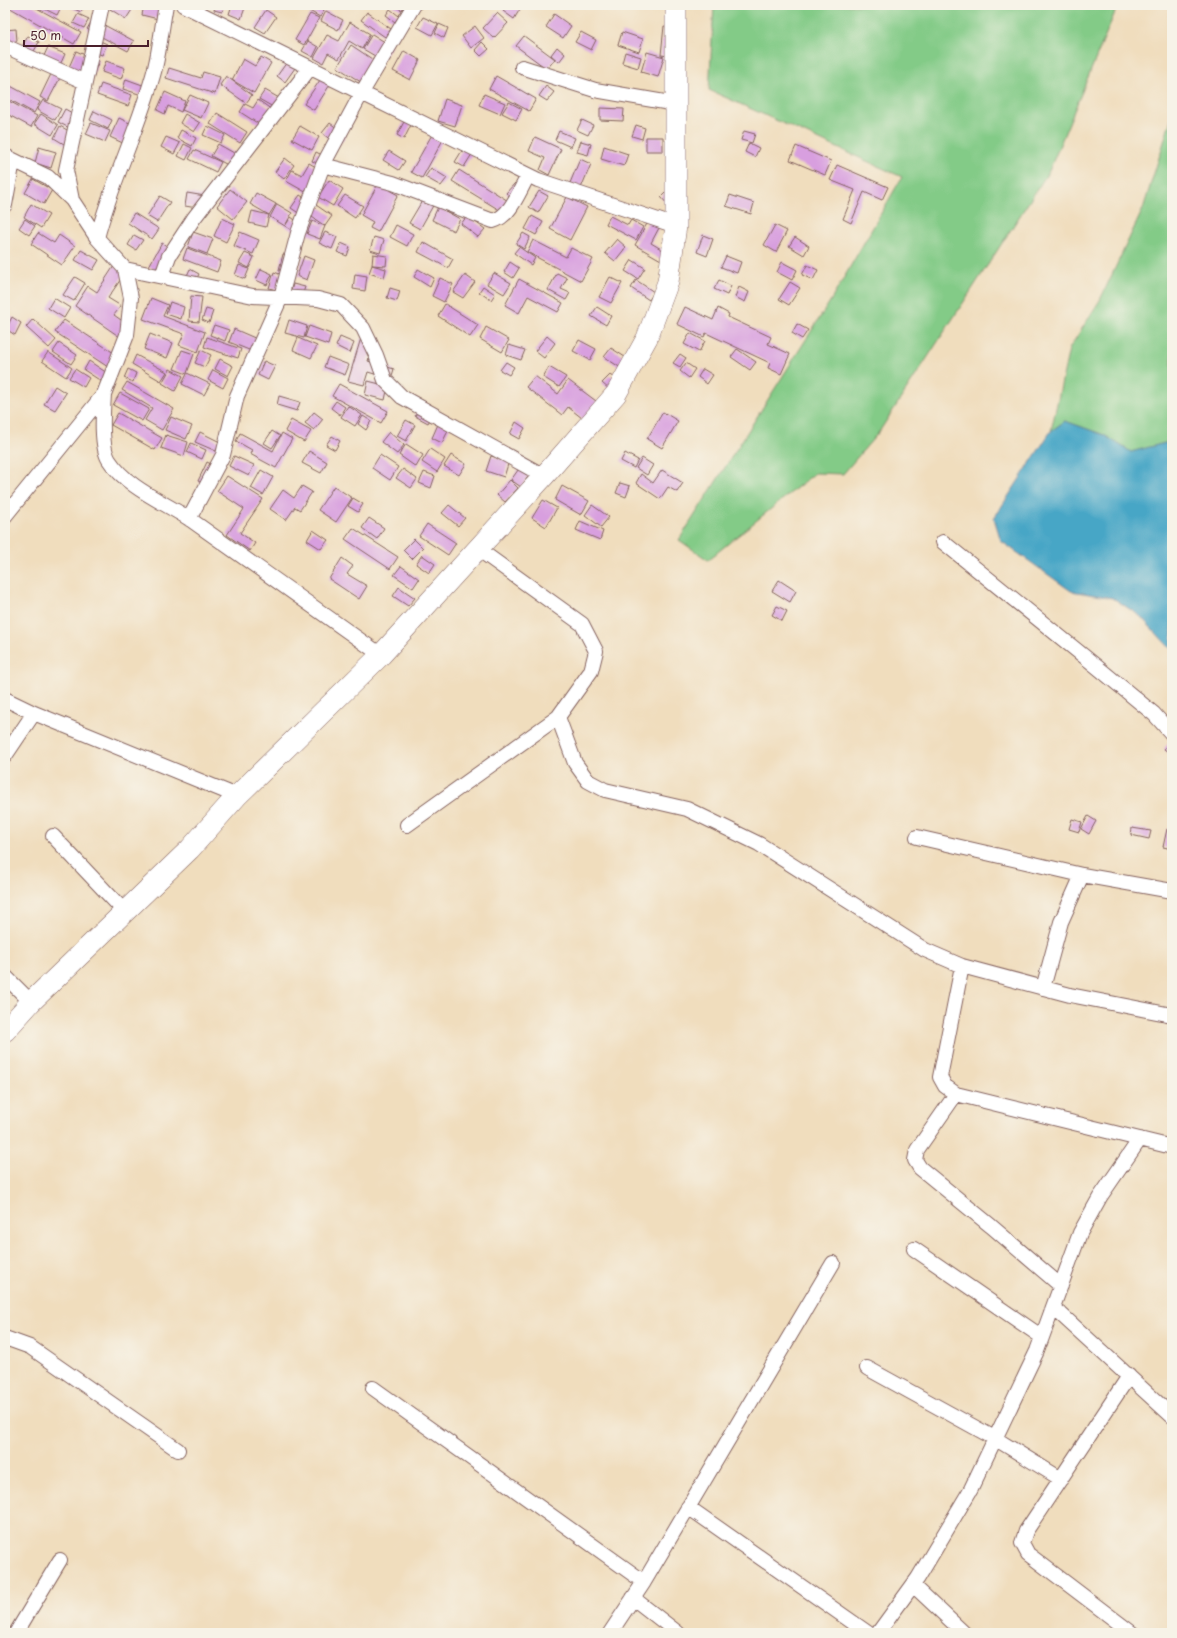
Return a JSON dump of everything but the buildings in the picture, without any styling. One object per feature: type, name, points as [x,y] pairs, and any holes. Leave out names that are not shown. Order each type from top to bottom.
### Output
[{"type":"street","points":[[72,200],[66,170],[102,5]]},
{"type":"street","points":[[97,238],[104,211],[155,68],[166,5]]},
{"type":"street","points":[[183,5],[528,176],[676,226]]},
{"type":"street","points":[[189,519],[223,455],[237,396],[281,297],[298,233],[323,165],[361,94],[414,5]]},
{"type":"street","points":[[5,1031],[31,1002],[190,849],[237,796],[381,655],[544,476],[616,394],[647,338],[668,282],[676,226],[676,104],[672,5]]},
{"type":"street","points":[[5,46],[85,82]]},
{"type":"street","points":[[522,67],[595,90],[676,104]]},
{"type":"street","points":[[162,276],[169,256],[194,218],[310,68]]},
{"type":"street","points":[[5,205],[9,158],[48,177],[72,200],[97,238],[125,269],[131,298],[127,335],[104,394],[5,516]]},
{"type":"street","points":[[323,165],[393,183],[493,221],[500,219],[506,214],[528,176]]},
{"type":"street","points":[[125,269],[253,296],[318,299],[341,305],[363,328],[376,355],[385,380],[402,397],[544,476]]},
{"type":"street","points":[[104,394],[103,432],[108,458],[118,472],[189,519],[381,655]]},
{"type":"street","points":[[943,542],[1154,714],[1172,734]]},
{"type":"street","points":[[408,825],[558,717],[591,671],[596,651],[582,624],[478,549]]},
{"type":"street","points":[[5,699],[34,713],[237,796]]},
{"type":"street","points":[[5,756],[34,713]]},
{"type":"street","points":[[558,717],[575,763],[588,781],[605,790],[687,809],[752,841],[925,950],[962,966],[1043,988],[1070,995],[1172,1015]]},
{"type":"street","points":[[53,836],[125,912]]},
{"type":"street","points":[[917,837],[1082,875],[1172,891]]},
{"type":"street","points":[[1043,988],[1061,922],[1082,875]]},
{"type":"street","points":[[962,966],[940,1077],[945,1086],[956,1094],[1172,1148]]},
{"type":"street","points":[[5,976],[31,1002]]},
{"type":"street","points":[[956,1094],[917,1150],[915,1160],[920,1168],[992,1226],[1061,1286]]},
{"type":"street","points":[[878,1633],[886,1619],[913,1585],[971,1490],[1042,1338],[1080,1233],[1100,1197],[1140,1140]]},
{"type":"street","points":[[914,1249],[1042,1338]]},
{"type":"street","points":[[610,1633],[644,1582],[833,1263]]},
{"type":"street","points":[[1053,1307],[1172,1416]]},
{"type":"street","points":[[5,1338],[30,1347],[178,1450]]},
{"type":"street","points":[[867,1368],[996,1439],[1061,1479]]},
{"type":"street","points":[[1129,1376],[1026,1531],[1022,1543],[1028,1554],[1132,1633]]},
{"type":"street","points":[[373,1388],[644,1582]]},
{"type":"street","points":[[688,1507],[868,1633]]},
{"type":"street","points":[[16,1633],[60,1560]]},
{"type":"street","points":[[913,1585],[964,1633]]},
{"type":"street","points":[[633,1598],[678,1633]]},
{"type":"street","points":[[886,1619],[889,1633]]},
{"type":"green space","points":[[714,5],[1118,5],[1049,171],[879,432],[843,474],[815,473],[708,560],[679,540],[831,300],[902,177],[709,90]]},
{"type":"green space","points":[[1172,116],[1172,444],[1165,443],[1131,452],[1104,435],[1065,421],[1051,431],[1069,349],[1100,300],[1143,209]]},
{"type":"water","points":[[1065,421],[1104,435],[1131,452],[1165,443],[1172,444],[1172,650],[1140,616],[1113,598],[1071,591],[1001,541],[994,518],[1051,431]]}]
